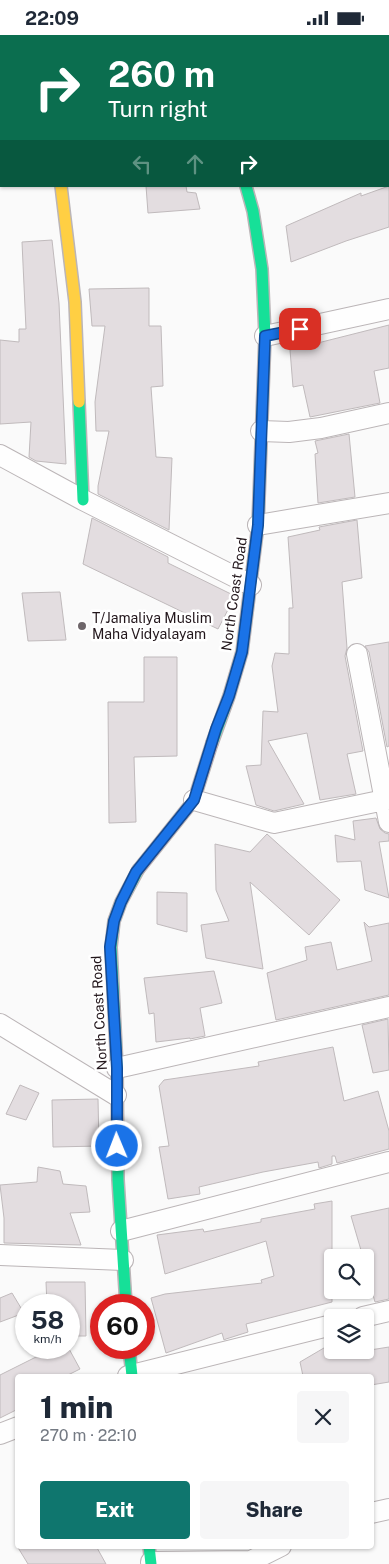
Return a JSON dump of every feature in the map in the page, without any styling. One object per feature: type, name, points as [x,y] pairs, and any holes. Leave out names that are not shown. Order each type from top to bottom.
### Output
[{"type":"main road","points":[[61,187],[75,302],[83,500]]},
{"type":"main road","name":"North Coast Road","points":[[125,1294],[118,1180],[117,1068],[110,947],[114,921],[136,872],[194,800],[242,652],[252,585],[258,525],[265,336],[262,269],[246,187]]},
{"type":"main road","points":[[129,1359],[130,1374]]},
{"type":"street","points":[[265,336],[389,309]]},
{"type":"street","points":[[261,431],[289,432],[313,429],[389,413]]},
{"type":"street","points":[[0,455],[83,500],[252,585]]},
{"type":"street","points":[[258,525],[389,503]]},
{"type":"street","points":[[356,654],[387,799],[389,822]]},
{"type":"street","points":[[194,800],[274,823],[387,799]]},
{"type":"street","points":[[117,1068],[389,1007]]},
{"type":"street","points":[[0,1024],[116,1095]]},
{"type":"street","points":[[122,1231],[389,1161]]},
{"type":"street","points":[[0,1255],[122,1260]]},
{"type":"street","points":[[374,1314],[389,1311]]},
{"type":"street","points":[[138,1374],[324,1327]]},
{"type":"street","points":[[0,1435],[15,1428]]},
{"type":"street","points":[[374,1512],[389,1509]]},
{"type":"street","points":[[151,1557],[251,1561],[275,1549]]},
{"type":"building","points":[[146,187],[186,187],[187,192],[196,193],[200,209],[148,213]]},
{"type":"building","points":[[389,187],[389,227],[291,262],[286,226],[361,193],[361,196]]},
{"type":"building","points":[[52,240],[59,303],[66,464],[36,461],[29,457],[31,422],[0,424],[0,340],[19,342],[19,329],[26,329],[22,242]]},
{"type":"building","points":[[149,288],[149,326],[161,326],[163,386],[151,387],[156,457],[172,458],[169,530],[98,494],[109,431],[96,431],[95,402],[105,326],[92,326],[89,289]]},
{"type":"building","points":[[389,325],[389,368],[374,371],[380,403],[310,417],[303,385],[293,387],[290,350]]},
{"type":"building","points":[[349,434],[355,497],[318,503],[315,454],[318,453],[315,441]]},
{"type":"building","points":[[92,518],[168,557],[168,563],[233,595],[233,600],[218,629],[83,564]]},
{"type":"building","points":[[357,520],[362,578],[342,582],[347,648],[345,656],[363,751],[347,754],[356,794],[320,800],[307,733],[268,741],[304,804],[274,811],[256,805],[246,766],[261,765],[263,711],[278,712],[272,666],[275,653],[289,654],[289,608],[293,608],[288,537],[320,530],[319,527]]},
{"type":"building","points":[[60,592],[66,640],[28,641],[22,593]]},
{"type":"building","points":[[389,642],[389,746],[387,747],[369,652],[365,646]]},
{"type":"building","points":[[144,657],[177,657],[177,756],[134,757],[136,822],[109,823],[108,702],[144,702]]},
{"type":"building","points":[[376,818],[380,829],[389,834],[389,841],[379,842],[389,898],[365,890],[361,861],[337,862],[335,835],[355,840],[353,821]]},
{"type":"building","points":[[267,834],[340,900],[309,935],[250,882],[263,969],[206,958],[201,925],[229,921],[216,890],[215,844],[250,852]]},
{"type":"building","points":[[157,892],[187,893],[187,932],[157,924]]},
{"type":"building","points":[[364,922],[369,927],[389,923],[389,995],[276,1020],[267,973],[307,960],[305,947],[331,942],[337,970],[372,961]]},
{"type":"building","points":[[214,971],[222,1003],[200,1008],[205,1036],[156,1042],[154,1013],[149,1014],[144,978]]},
{"type":"building","points":[[388,1019],[389,1070],[373,1073],[362,1025]]},
{"type":"building","points":[[333,1047],[344,1101],[378,1091],[389,1131],[389,1149],[337,1163],[335,1156],[332,1156],[332,1164],[319,1168],[318,1162],[263,1172],[199,1187],[200,1194],[168,1199],[159,1147],[169,1146],[159,1086],[164,1080],[259,1066],[258,1062]]},
{"type":"building","points":[[20,1085],[39,1093],[26,1120],[6,1114]]},
{"type":"building","points":[[98,1099],[99,1146],[53,1147],[52,1100]]},
{"type":"building","points":[[38,1167],[60,1171],[63,1184],[86,1186],[90,1212],[70,1213],[81,1245],[4,1243],[4,1218],[0,1185],[37,1182]]},
{"type":"building","points":[[332,1201],[332,1249],[324,1249],[324,1299],[332,1299],[332,1302],[246,1324],[248,1332],[224,1340],[222,1333],[166,1353],[155,1313],[155,1297],[165,1294],[262,1283],[261,1280],[274,1276],[266,1241],[165,1274],[157,1235],[203,1229],[204,1232],[261,1222],[261,1219],[315,1209],[314,1204]]},
{"type":"building","points":[[389,1208],[389,1299],[375,1302],[374,1249],[361,1249],[351,1216]]},
{"type":"building","points":[[46,1282],[85,1282],[86,1336],[80,1336],[80,1294],[47,1294]]},
{"type":"building","points":[[12,1293],[15,1298],[15,1316],[0,1322],[0,1298]]},
{"type":"building","points":[[389,1347],[389,1382],[374,1384],[374,1374],[303,1374],[300,1362],[324,1348],[324,1359],[374,1359],[374,1349]]},
{"type":"building","points":[[32,1359],[75,1359],[80,1369],[70,1374],[15,1374],[15,1410],[0,1418],[0,1375]]},
{"type":"building","points":[[19,1549],[98,1549],[106,1564],[28,1564]]},
{"type":"traffic: fast","points":[[212,743],[242,652],[258,525],[265,336],[262,269],[253,211],[246,187]]},
{"type":"traffic: fast","points":[[79,402],[83,500]]},
{"type":"traffic: fast","points":[[125,1294],[118,1180],[117,1068],[111,947],[114,921],[121,902],[138,870]]},
{"type":"traffic: fast","points":[[130,1359],[132,1374]]},
{"type":"traffic: fast","points":[[149,1549],[151,1564]]},
{"type":"traffic: slow","points":[[61,187],[75,302],[79,402]]},
{"type":"traffic: jam","points":[[138,870],[194,800],[212,743]]},
{"type":"place","name":"T/Jamaliya Muslim Maha Vidyalayam","points":[[82,626]]},
{"type":"route","points":[[117,1146],[117,1068],[110,947],[114,921],[136,872],[194,800],[216,729],[229,696],[242,652],[252,585],[258,525],[265,336],[300,329]]}]
